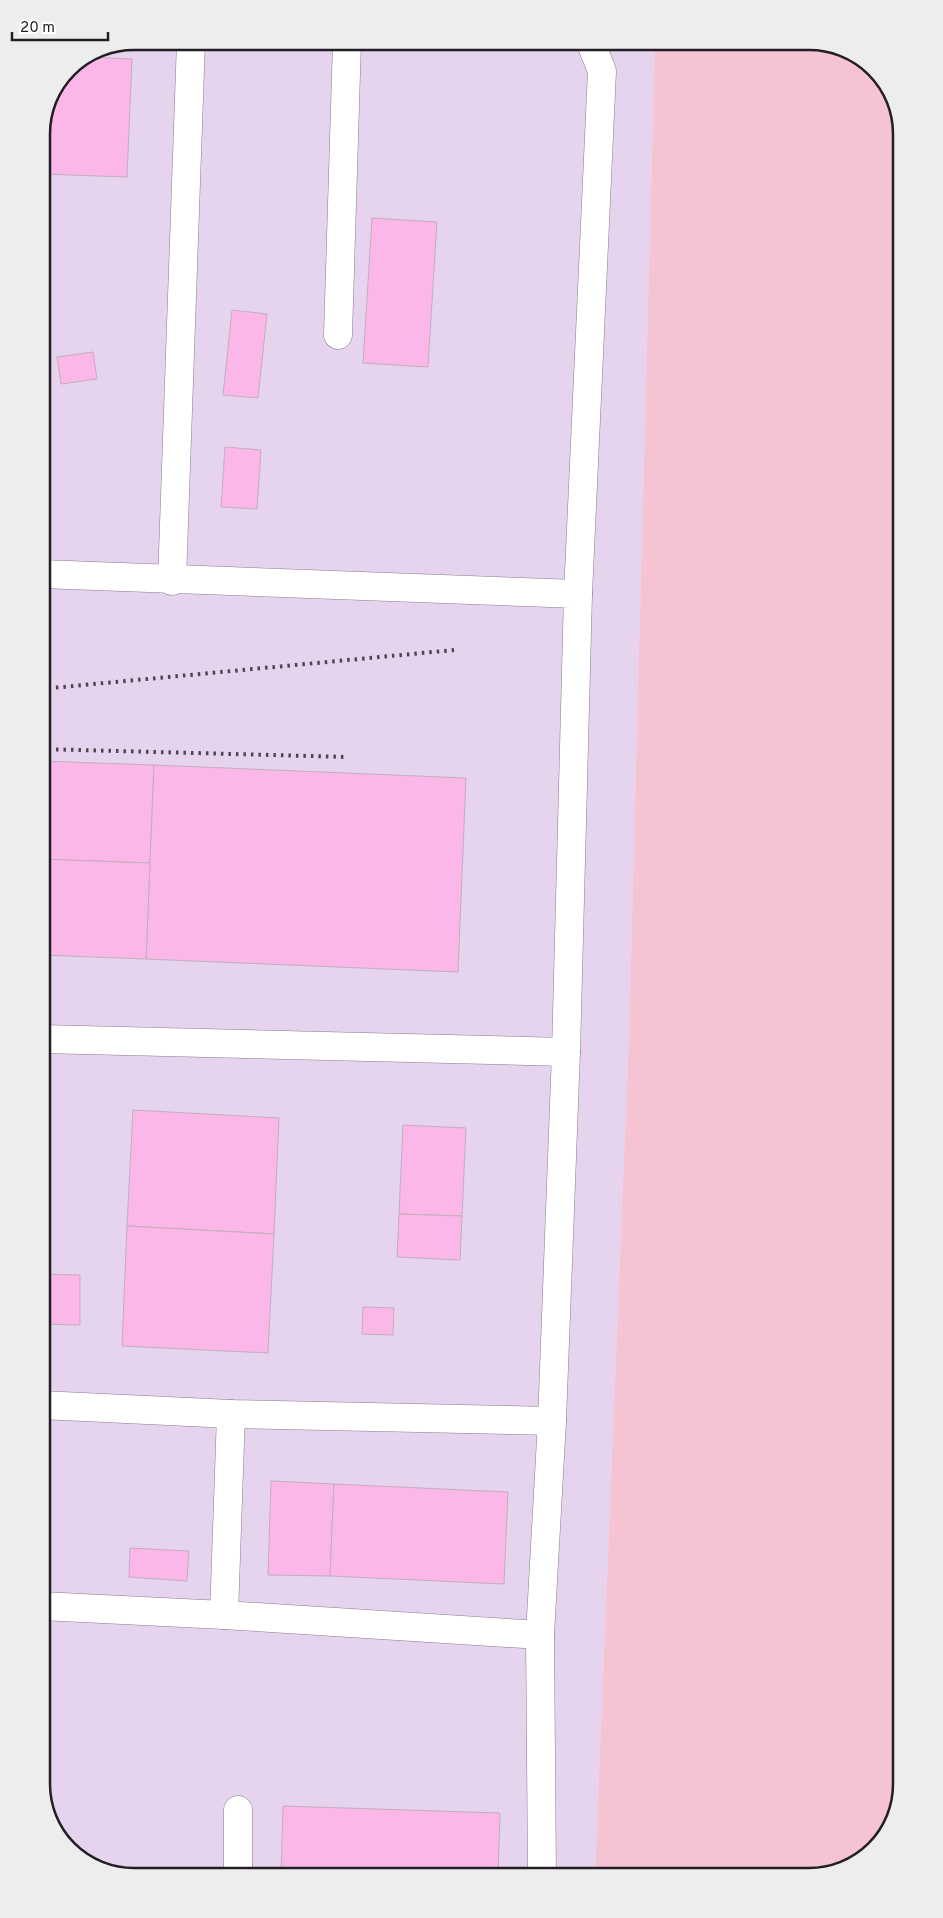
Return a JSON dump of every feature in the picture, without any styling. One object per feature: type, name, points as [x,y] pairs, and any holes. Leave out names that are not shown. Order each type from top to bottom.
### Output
[{"type":"lane","points":[[172,581],[191,50]]},
{"type":"lane","points":[[338,335],[348,50]]},
{"type":"lane","points":[[542,1868],[540,1635],[552,1422],[566,1052],[578,594],[602,71],[594,50]]},
{"type":"lane","points":[[50,574],[172,581],[578,594]]},
{"type":"lane","points":[[50,1039],[566,1052]]},
{"type":"lane","points":[[50,1406],[231,1414],[552,1422]]},
{"type":"lane","points":[[224,1615],[231,1414]]},
{"type":"lane","points":[[50,1606],[224,1615],[540,1635]]},
{"type":"lane","points":[[238,1810],[238,1868]]},
{"type":"shaded area","points":[[134,50],[655,50],[629,1037],[595,1868],[129,1868],[102,1862],[92,1857],[67,1835],[61,1826],[56,1816],[50,1784],[50,129],[53,112],[67,83],[92,61],[107,54]]},
{"type":"shaded area","points":[[655,50],[814,50],[836,54],[856,64],[872,79],[882,92],[887,102],[893,134],[893,1784],[889,1811],[879,1831],[856,1854],[841,1862],[825,1866],[809,1868],[595,1868],[629,1037]]},
{"type":"building","points":[[99,58],[132,59],[127,177],[50,174],[50,129],[53,112],[59,97],[67,83],[79,71]]},
{"type":"building","points":[[372,218],[437,222],[428,367],[363,363]]},
{"type":"building","points":[[232,310],[267,314],[258,398],[223,395]]},
{"type":"building","points":[[93,352],[97,379],[61,384],[57,357]]},
{"type":"building","points":[[225,447],[261,450],[257,509],[221,507]]},
{"type":"building","points":[[50,761],[154,765],[150,863],[50,859]]},
{"type":"building","points":[[154,765],[466,778],[458,972],[146,959]]},
{"type":"building","points":[[50,859],[150,863],[146,959],[50,955]]},
{"type":"building","points":[[133,1110],[279,1118],[274,1234],[127,1226]]},
{"type":"building","points":[[403,1125],[466,1128],[462,1216],[399,1214]]},
{"type":"building","points":[[399,1214],[462,1216],[460,1260],[397,1257]]},
{"type":"building","points":[[127,1226],[274,1234],[268,1353],[122,1346]]},
{"type":"building","points":[[50,1274],[80,1275],[80,1325],[50,1324]]},
{"type":"building","points":[[363,1307],[394,1308],[393,1335],[362,1334]]},
{"type":"building","points":[[271,1481],[334,1484],[330,1576],[268,1575]]},
{"type":"building","points":[[334,1484],[508,1492],[504,1584],[330,1576]]},
{"type":"building","points":[[130,1548],[189,1551],[187,1581],[129,1577]]},
{"type":"building","points":[[283,1806],[500,1813],[498,1868],[281,1868]]},
{"type":"railway","points":[[50,688],[454,650]]},
{"type":"railway","points":[[50,749],[348,757]]}]
